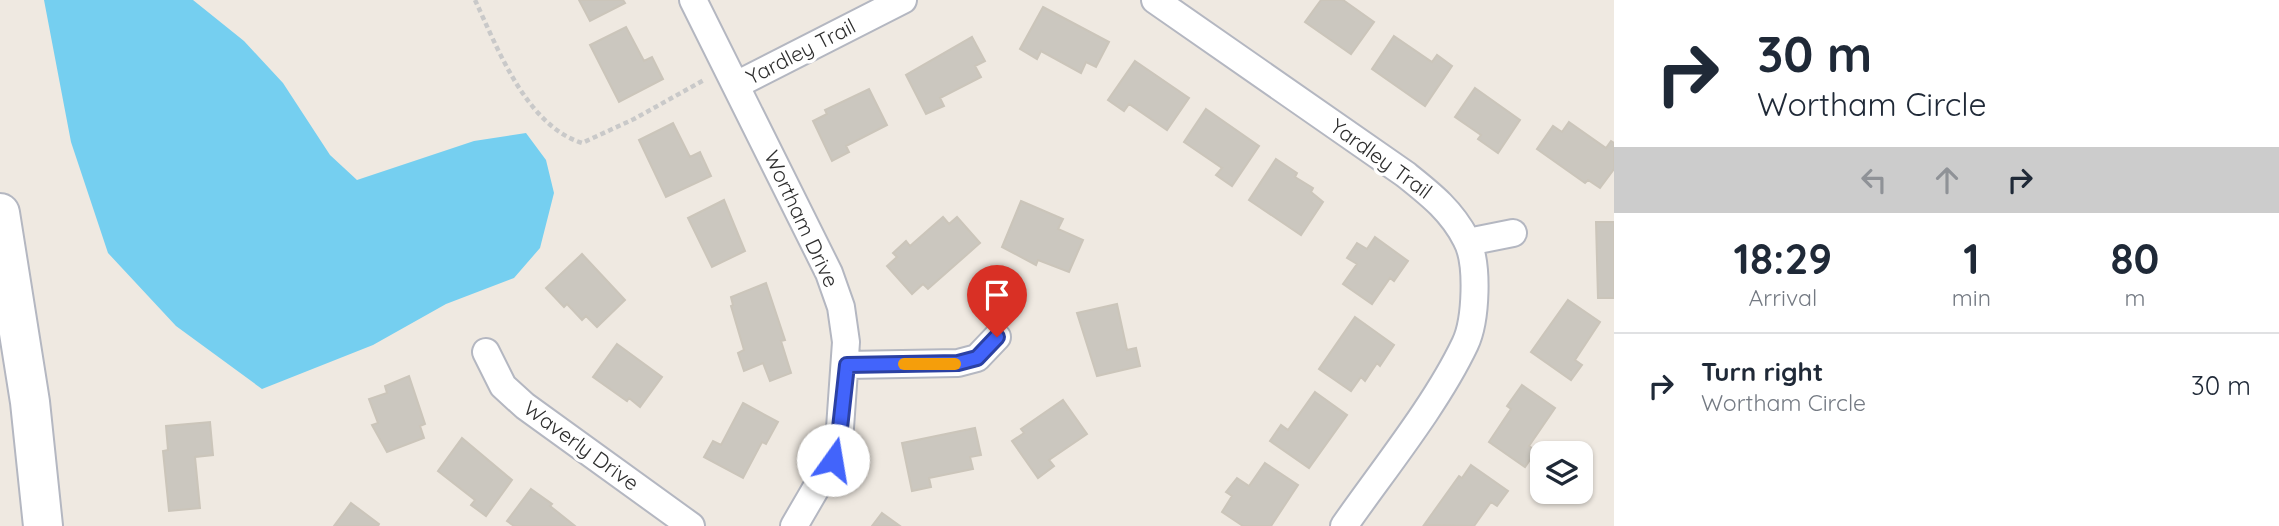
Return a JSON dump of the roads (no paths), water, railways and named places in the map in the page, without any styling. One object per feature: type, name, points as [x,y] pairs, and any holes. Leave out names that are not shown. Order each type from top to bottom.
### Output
[{"type":"main road","points":[[0,213],[30,402],[43,526]]},
{"type":"street","name":"Wortham Drive","points":[[693,0],[829,273],[841,307],[847,365],[840,428],[833,460],[794,526]]},
{"type":"street","name":"Yardley Trail","points":[[736,85],[903,0]]},
{"type":"street","name":"Yardley Trail","points":[[1154,0],[1415,181],[1444,204],[1468,242],[1474,276],[1471,326],[1465,343],[1436,393],[1344,526]]},
{"type":"street","points":[[1468,242],[1513,233]]},
{"type":"street","points":[[847,365],[958,363],[977,358],[997,337]]},
{"type":"street","name":"Waverly Drive","points":[[486,352],[503,386],[525,406],[691,526]]},
{"type":"water","points":[[44,0],[193,0],[244,41],[283,83],[330,155],[357,180],[474,141],[526,133],[546,160],[554,193],[540,248],[514,278],[446,304],[373,345],[262,389],[176,326],[108,253],[71,142]]}]
